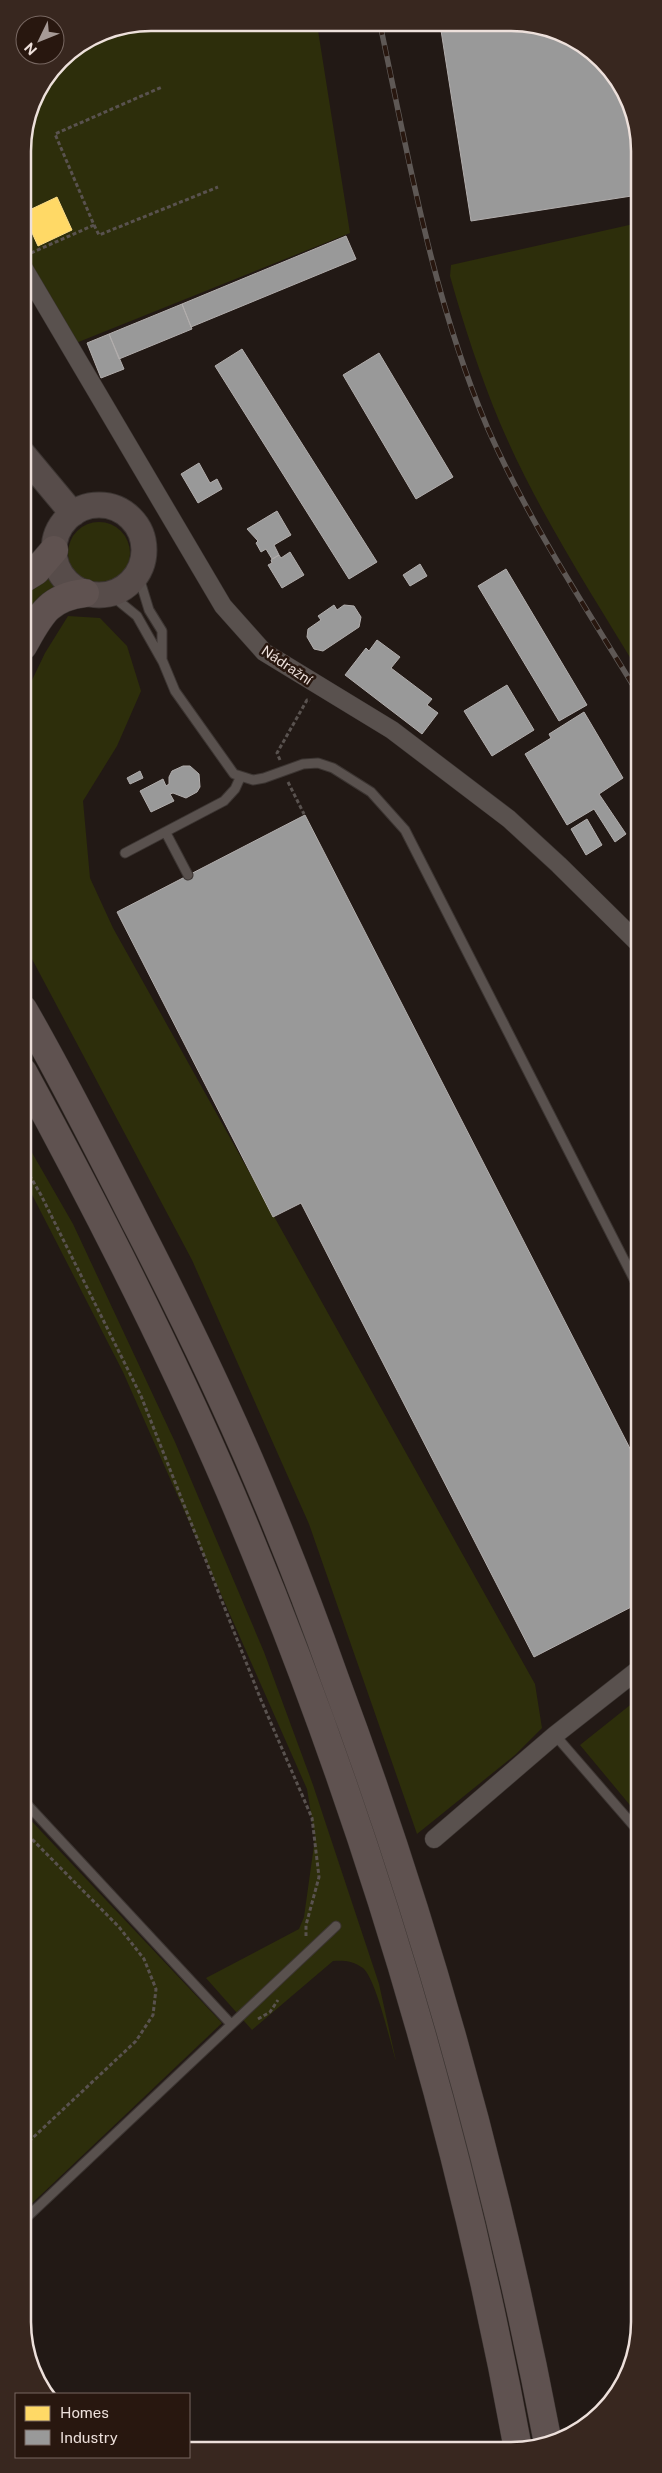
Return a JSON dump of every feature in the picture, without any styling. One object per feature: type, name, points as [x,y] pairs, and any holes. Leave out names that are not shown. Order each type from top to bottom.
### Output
[{"type":"highway","points":[[32,574],[54,550]]},
{"type":"highway","points":[[32,631],[42,614],[59,598],[97,594]]},
{"type":"highway","points":[[32,1022],[109,1168],[168,1285],[257,1477],[320,1636],[379,1796],[428,1949],[473,2105],[526,2328],[547,2436]]},
{"type":"highway","points":[[32,1088],[79,1176],[140,1297],[228,1488],[291,1644],[344,1790],[398,1952],[442,2109],[497,2336],[517,2442]]},
{"type":"street","name":"Nádražní","points":[[32,276],[223,606],[264,652],[392,730],[509,819],[631,936]]},
{"type":"street","points":[[32,465],[72,514]]},
{"type":"street","points":[[98,505],[112,507],[130,518],[142,534],[143,562],[138,574],[126,587],[97,594],[72,587],[63,576],[56,564],[54,550],[56,536],[72,514],[98,505]]},
{"type":"street","points":[[434,1839],[555,1735],[630,1676]]},
{"type":"lane","points":[[138,574],[149,610],[162,631],[162,662]]},
{"type":"lane","points":[[97,594],[137,616],[162,662],[175,692],[228,769],[240,778],[253,780],[303,764],[318,764],[333,768],[349,776],[371,792],[392,813],[405,830],[630,1272]]},
{"type":"lane","points":[[125,853],[224,801],[235,789],[240,778]]},
{"type":"lane","points":[[166,833],[188,875]]},
{"type":"lane","points":[[555,1735],[630,1822]]},
{"type":"lane","points":[[31,1809],[231,2024]]},
{"type":"lane","points":[[31,2213],[336,1926]]},
{"type":"path","points":[[162,87],[55,134],[99,235],[218,187]]},
{"type":"path","points":[[32,258],[94,225]]},
{"type":"path","points":[[281,763],[277,752],[307,700],[346,702]]},
{"type":"path","points":[[287,779],[304,814]]},
{"type":"path","points":[[32,1179],[141,1396],[261,1700],[312,1818],[319,1877],[306,1925],[306,1954]]},
{"type":"path","points":[[31,1837],[119,1927],[144,1959],[156,1989],[153,2015],[136,2041],[31,2139]]},
{"type":"shaded area","points":[[151,31],[318,31],[350,233],[76,343],[32,267],[32,143],[35,120],[40,105],[51,85],[66,66],[91,47],[120,35]]},
{"type":"shaded area","points":[[631,225],[631,658],[547,519],[500,423],[467,332],[450,276],[451,265]]},
{"type":"shaded area","points":[[99,522],[111,525],[121,531],[127,541],[130,553],[127,565],[121,575],[111,581],[99,584],[87,581],[77,575],[71,565],[68,553],[71,541],[77,531],[87,525]]},
{"type":"shaded area","points":[[48,578],[56,589],[32,609],[32,588]]},
{"type":"shaded area","points":[[68,616],[100,618],[127,646],[141,691],[117,746],[83,801],[90,878],[113,928],[535,1684],[542,1728],[515,1755],[417,1834],[309,1524],[192,1260],[32,958],[32,681],[45,653]]},
{"type":"shaded area","points":[[32,1152],[73,1224],[175,1442],[264,1652],[313,1785],[379,1984],[396,2061],[373,1984],[363,1968],[352,1962],[333,1961],[252,2030],[206,1978],[299,1929],[304,1917],[315,1838],[307,1789],[123,1372],[32,1194]]},
{"type":"shaded area","points":[[630,1705],[630,1805],[580,1745]]},
{"type":"shaded area","points":[[31,1821],[222,2023],[31,2204]]},
{"type":"building: Homes","points":[[57,197],[72,230],[38,246],[32,233],[32,209]]},
{"type":"building: Industry","points":[[441,31],[527,32],[557,40],[571,47],[596,66],[611,85],[618,98],[630,135],[631,196],[471,221]]},
{"type":"building: Industry","points":[[346,236],[356,259],[191,327],[182,304]]},
{"type":"building: Industry","points":[[182,304],[192,329],[119,359],[109,334]]},
{"type":"building: Industry","points":[[109,334],[124,369],[101,378],[87,343]]},
{"type":"building: Industry","points":[[242,349],[377,562],[349,579],[215,366]]},
{"type":"building: Industry","points":[[379,353],[453,477],[416,499],[343,375]]},
{"type":"building: Industry","points":[[199,463],[210,483],[217,479],[222,489],[198,503],[181,474]]},
{"type":"building: Industry","points":[[277,511],[291,535],[274,545],[279,555],[272,559],[266,549],[261,552],[256,543],[258,541],[247,529]]},
{"type":"building: Industry","points":[[290,552],[304,575],[282,588],[268,565],[272,563],[271,560],[279,555],[281,558]]},
{"type":"building: Industry","points":[[420,564],[427,576],[410,586],[403,575]]},
{"type":"building: Industry","points":[[506,569],[587,705],[559,721],[478,586]]},
{"type":"building: Industry","points":[[334,605],[337,610],[344,605],[354,606],[361,617],[359,627],[323,651],[314,649],[307,637],[308,629],[321,620],[318,616]]},
{"type":"building: Industry","points":[[377,640],[400,657],[391,668],[432,699],[427,705],[438,713],[422,734],[345,675],[366,648],[369,651]]},
{"type":"building: Industry","points":[[507,685],[534,730],[492,756],[464,711]]},
{"type":"building: Industry","points":[[584,712],[623,778],[599,794],[626,834],[615,842],[594,809],[567,825],[525,754],[551,738],[549,734]]},
{"type":"building: Industry","points":[[183,766],[190,766],[199,774],[200,787],[197,792],[186,798],[173,793],[170,794],[174,801],[151,812],[140,791],[163,779],[166,786],[169,784],[169,777],[172,771]]},
{"type":"building: Industry","points":[[140,771],[143,778],[130,784],[127,778]]},
{"type":"building: Industry","points":[[305,815],[630,1449],[630,1607],[534,1657],[301,1203],[273,1217],[117,912]]},
{"type":"building: Industry","points":[[587,819],[602,845],[586,855],[571,829]]},
{"type":"railway","points":[[381,31],[424,229],[437,280],[469,380],[488,429],[521,498],[631,682]]}]
